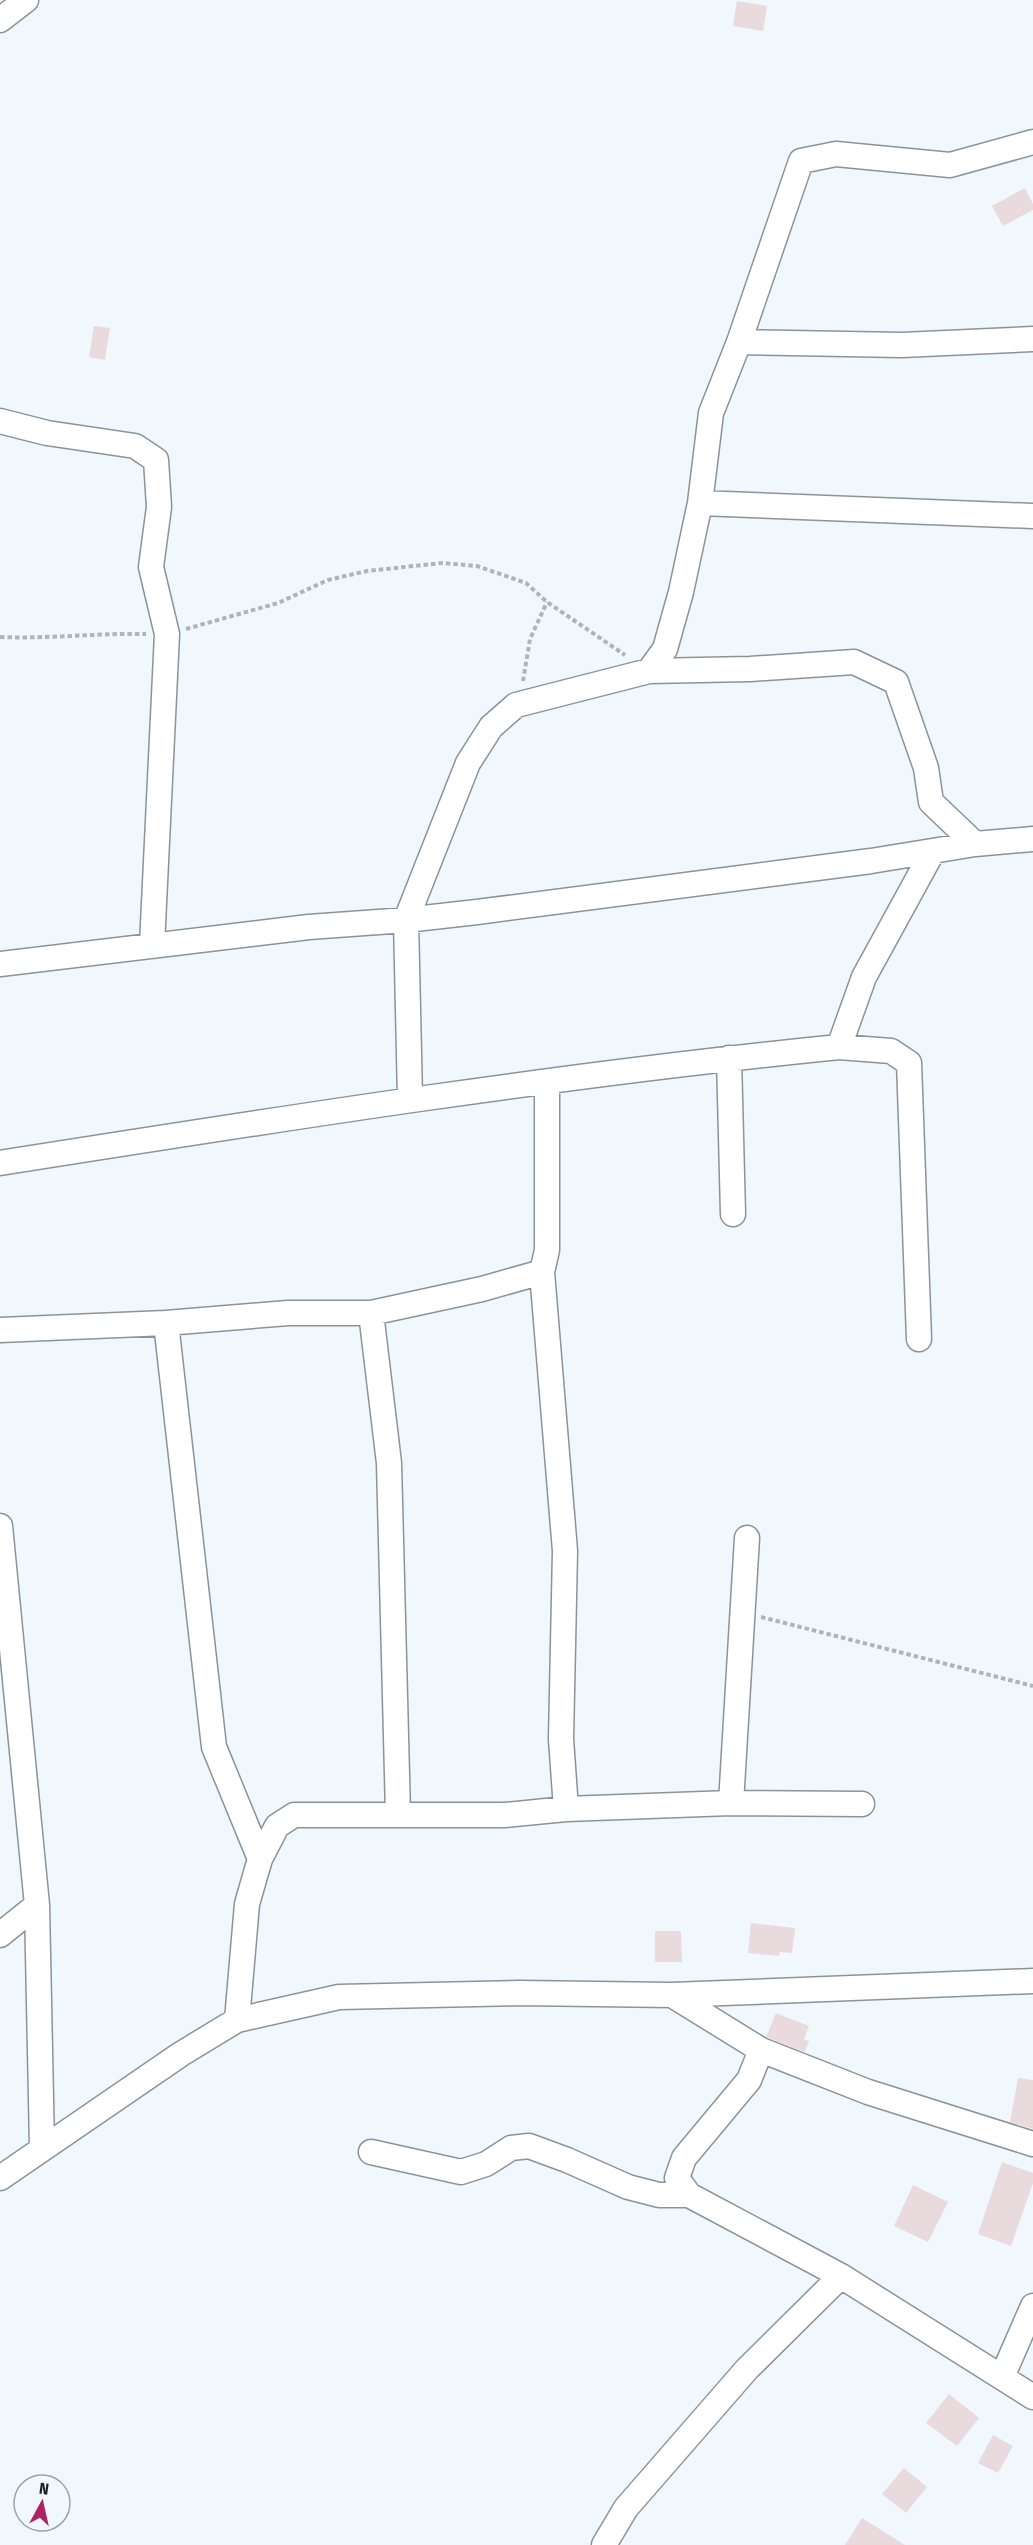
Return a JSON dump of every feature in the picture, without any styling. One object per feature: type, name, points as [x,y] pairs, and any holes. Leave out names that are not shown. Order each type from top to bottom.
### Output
[{"type":"street","points":[[0,20],[26,0]]},
{"type":"street","points":[[649,670],[665,649],[681,592],[700,503],[711,413],[739,342],[801,161],[836,154],[950,165],[1033,142]]},
{"type":"street","points":[[739,342],[902,345],[1033,339]]},
{"type":"street","points":[[0,421],[47,433],[135,446],[156,460],[159,507],[151,567],[167,634],[152,945]]},
{"type":"street","points":[[700,503],[1033,516]]},
{"type":"street","points":[[410,1099],[406,920],[468,763],[491,727],[516,705],[649,670],[750,669],[854,662],[896,682],[926,768],[931,802],[975,844]]},
{"type":"street","points":[[0,964],[309,927],[406,920],[871,861],[975,844],[1033,839]]},
{"type":"street","points":[[839,1047],[864,977],[933,851]]},
{"type":"street","points":[[0,1163],[410,1099],[729,1058],[839,1047],[891,1051],[909,1064],[920,1339]]},
{"type":"street","points":[[729,1058],[733,1214]]},
{"type":"street","points":[[547,1082],[547,1250],[542,1272],[565,1551],[561,1739],[566,1809]]},
{"type":"street","points":[[0,1330],[166,1323],[288,1313],[371,1313],[482,1289],[542,1272]]},
{"type":"street","points":[[371,1313],[389,1462],[398,1814]]},
{"type":"street","points":[[166,1323],[214,1747],[260,1859]]},
{"type":"street","points":[[0,1526],[3,1585],[37,1905],[42,2148]]},
{"type":"street","points":[[731,1803],[747,1538]]},
{"type":"street","points":[[237,2020],[247,1904],[260,1859],[277,1826],[294,1815],[505,1815],[566,1809],[731,1803],[862,1804]]},
{"type":"street","points":[[0,1935],[37,1905]]},
{"type":"street","points":[[0,2178],[181,2054],[237,2020],[339,1997],[519,1993],[672,1995],[1033,1981]]},
{"type":"street","points":[[672,1995],[761,2050],[868,2092],[1033,2144]]},
{"type":"street","points":[[761,2050],[749,2080],[684,2158],[677,2178],[689,2195],[841,2276],[1033,2397]]},
{"type":"street","points":[[371,2152],[461,2172],[486,2164],[511,2148],[529,2146],[628,2187],[659,2195],[689,2195]]},
{"type":"street","points":[[604,2545],[626,2508],[747,2369],[841,2276]]},
{"type":"street","points":[[1002,2377],[1033,2306]]},
{"type":"path","points":[[0,637],[30,638],[101,633],[167,634],[278,603],[328,580],[367,571],[442,563],[477,566],[526,583],[547,602],[649,670]]},
{"type":"path","points":[[516,705],[531,639],[547,602]]},
{"type":"path","points":[[742,1613],[814,1629],[1033,1686]]},
{"type":"building","points":[[737,1],[767,6],[763,31],[733,26]]},
{"type":"building","points":[[1025,188],[1033,204],[1033,210],[1003,226],[992,206]]},
{"type":"building","points":[[94,326],[110,328],[105,360],[89,357]]},
{"type":"building","points":[[751,1923],[795,1928],[792,1953],[780,1952],[779,1956],[748,1953]]},
{"type":"building","points":[[655,1931],[681,1931],[682,1962],[655,1962]]},
{"type":"building","points":[[776,2013],[809,2026],[804,2039],[809,2041],[805,2052],[766,2037]]},
{"type":"building","points":[[1018,2078],[1033,2080],[1033,2129],[1010,2122]]},
{"type":"building","points":[[1002,2162],[1033,2173],[1033,2183],[1011,2246],[978,2234]]},
{"type":"building","points":[[913,2185],[948,2202],[928,2242],[894,2226]]},
{"type":"building","points":[[949,2394],[979,2418],[957,2446],[926,2423]]},
{"type":"building","points":[[993,2435],[1013,2446],[998,2473],[978,2463]]},
{"type":"building","points":[[904,2468],[927,2487],[906,2513],[882,2494]]},
{"type":"building","points":[[862,2518],[905,2545],[845,2545]]}]
